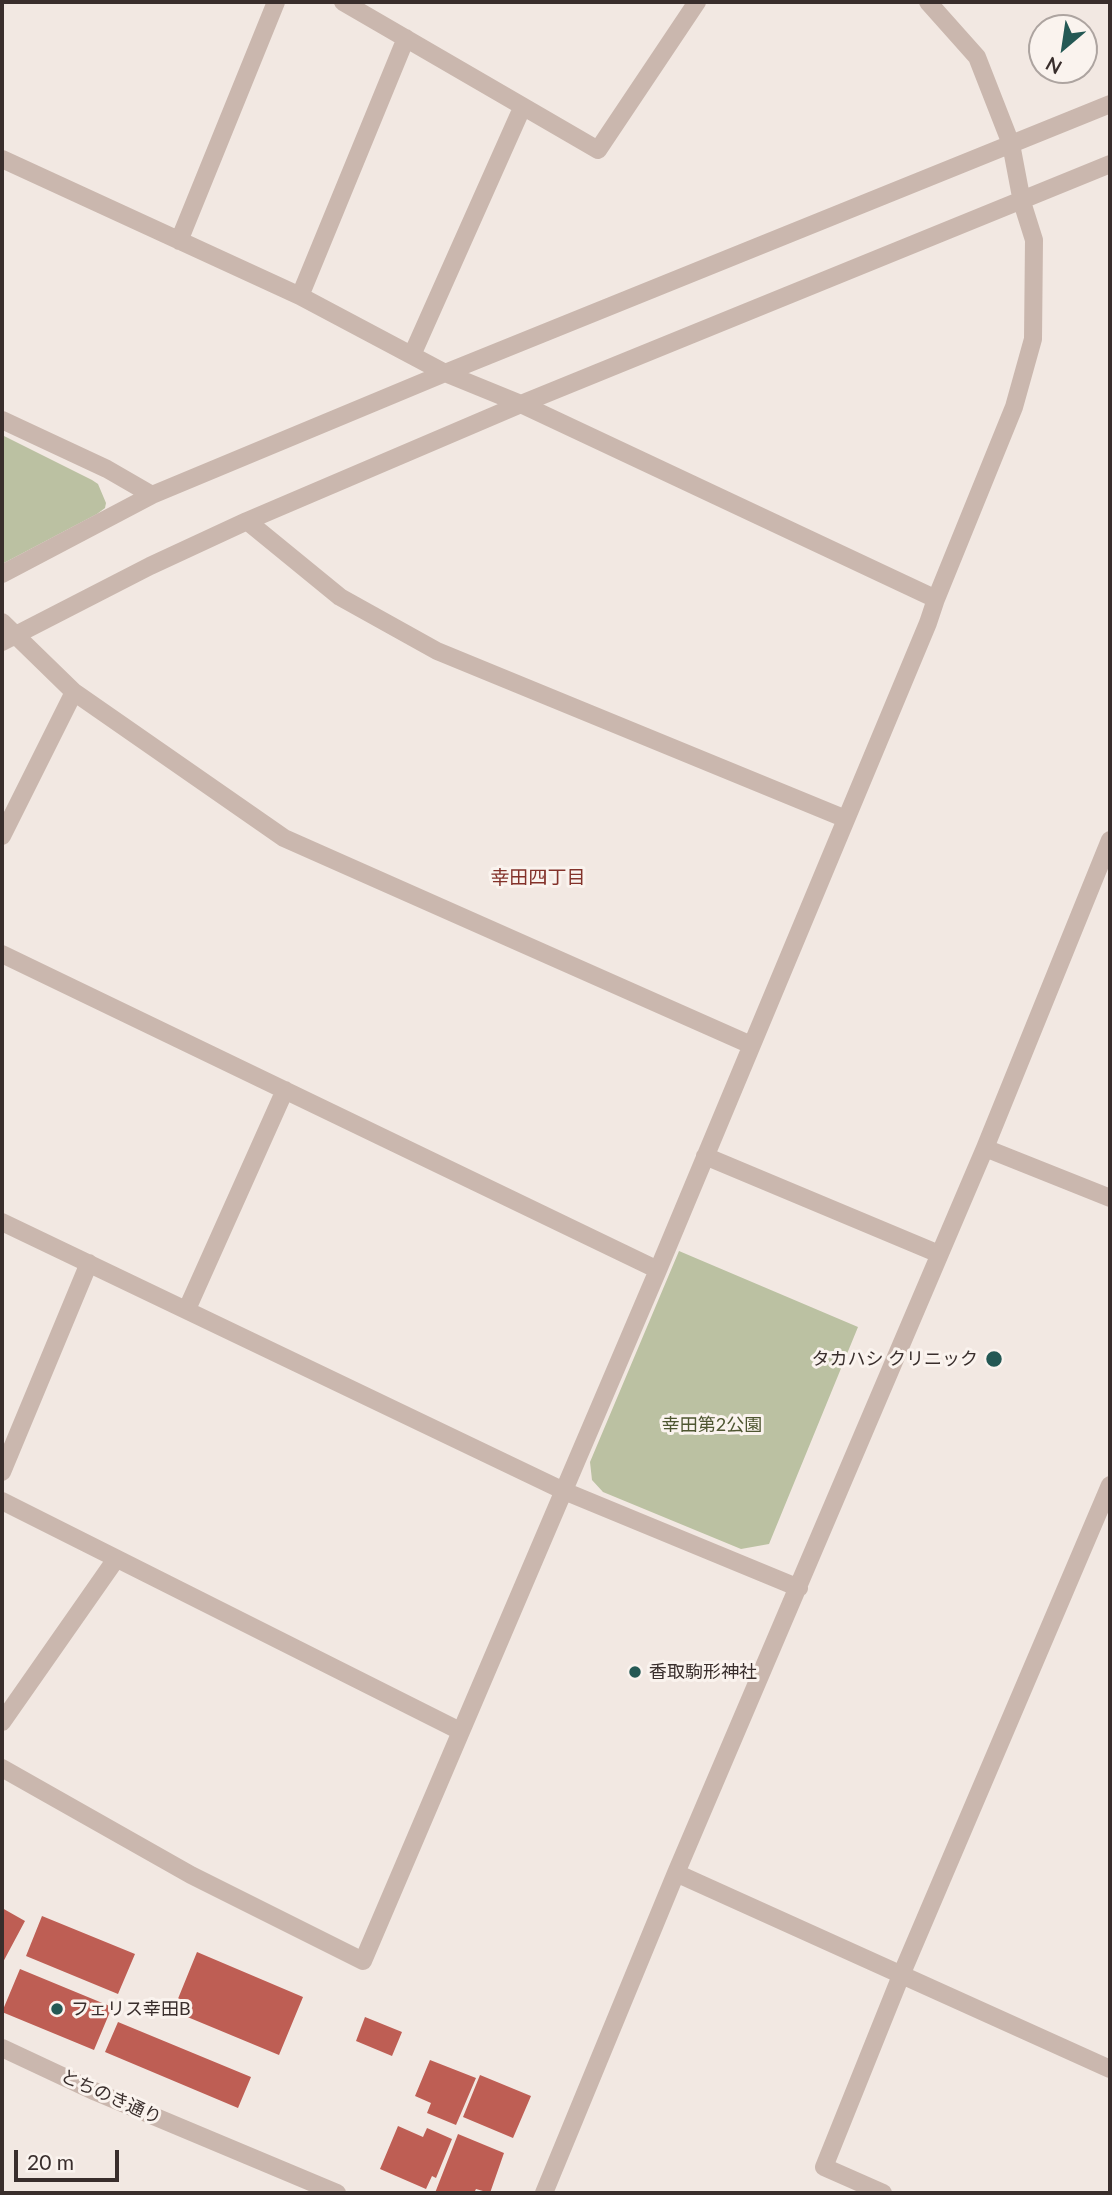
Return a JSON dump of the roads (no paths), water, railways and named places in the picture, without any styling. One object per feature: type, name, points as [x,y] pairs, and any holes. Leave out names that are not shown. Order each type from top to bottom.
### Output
[{"type":"street","points":[[178,241],[276,2]]},
{"type":"street","points":[[343,2],[598,150],[697,2]]},
{"type":"street","points":[[2,1768],[191,1875],[363,1961],[658,1270],[928,623],[1014,407],[1033,340],[1034,240],[1011,144],[977,57],[928,2]]},
{"type":"street","points":[[300,296],[407,38]]},
{"type":"street","points":[[2,575],[152,495],[445,373],[1110,104]]},
{"type":"street","points":[[412,355],[522,108]]},
{"type":"street","points":[[2,159],[300,296],[445,373],[521,404],[936,599]]},
{"type":"street","points":[[8,639],[150,566],[247,521],[521,404],[1023,202],[1110,164]]},
{"type":"street","points":[[2,420],[107,469],[152,495]]},
{"type":"street","points":[[247,521],[340,597],[437,651],[846,819]]},
{"type":"street","points":[[2,622],[8,639],[75,692],[284,838],[751,1045]]},
{"type":"street","points":[[2,836],[75,692]]},
{"type":"street","points":[[544,2193],[676,1873],[985,1148],[1110,840]]},
{"type":"street","points":[[2,954],[658,1270]]},
{"type":"street","points":[[187,1309],[285,1090]]},
{"type":"street","points":[[985,1148],[1110,1198]]},
{"type":"street","points":[[705,1156],[939,1254]]},
{"type":"street","points":[[2,1222],[564,1491],[799,1588]]},
{"type":"street","points":[[2,1472],[89,1263]]},
{"type":"street","points":[[883,2193],[824,2167],[902,1973],[1110,1485]]},
{"type":"street","points":[[2,1501],[460,1731]]},
{"type":"street","points":[[2,1722],[116,1559]]},
{"type":"street","points":[[676,1873],[1110,2069]]},
{"type":"street","name":"とちのき通り","points":[[2,2048],[96,2092],[337,2193]]},
{"type":"place","name":"タカハシ クリニック","points":[[994,1359]]},
{"type":"place","name":"香取駒形神社","points":[[635,1672]]},
{"type":"place","name":"フェリス幸田B","points":[[57,2009]]},
{"type":"district","name":"幸田四丁目","points":[[538,878]]},
{"type":"park label","name":"幸田第2公園","points":[[712,1425]]}]
